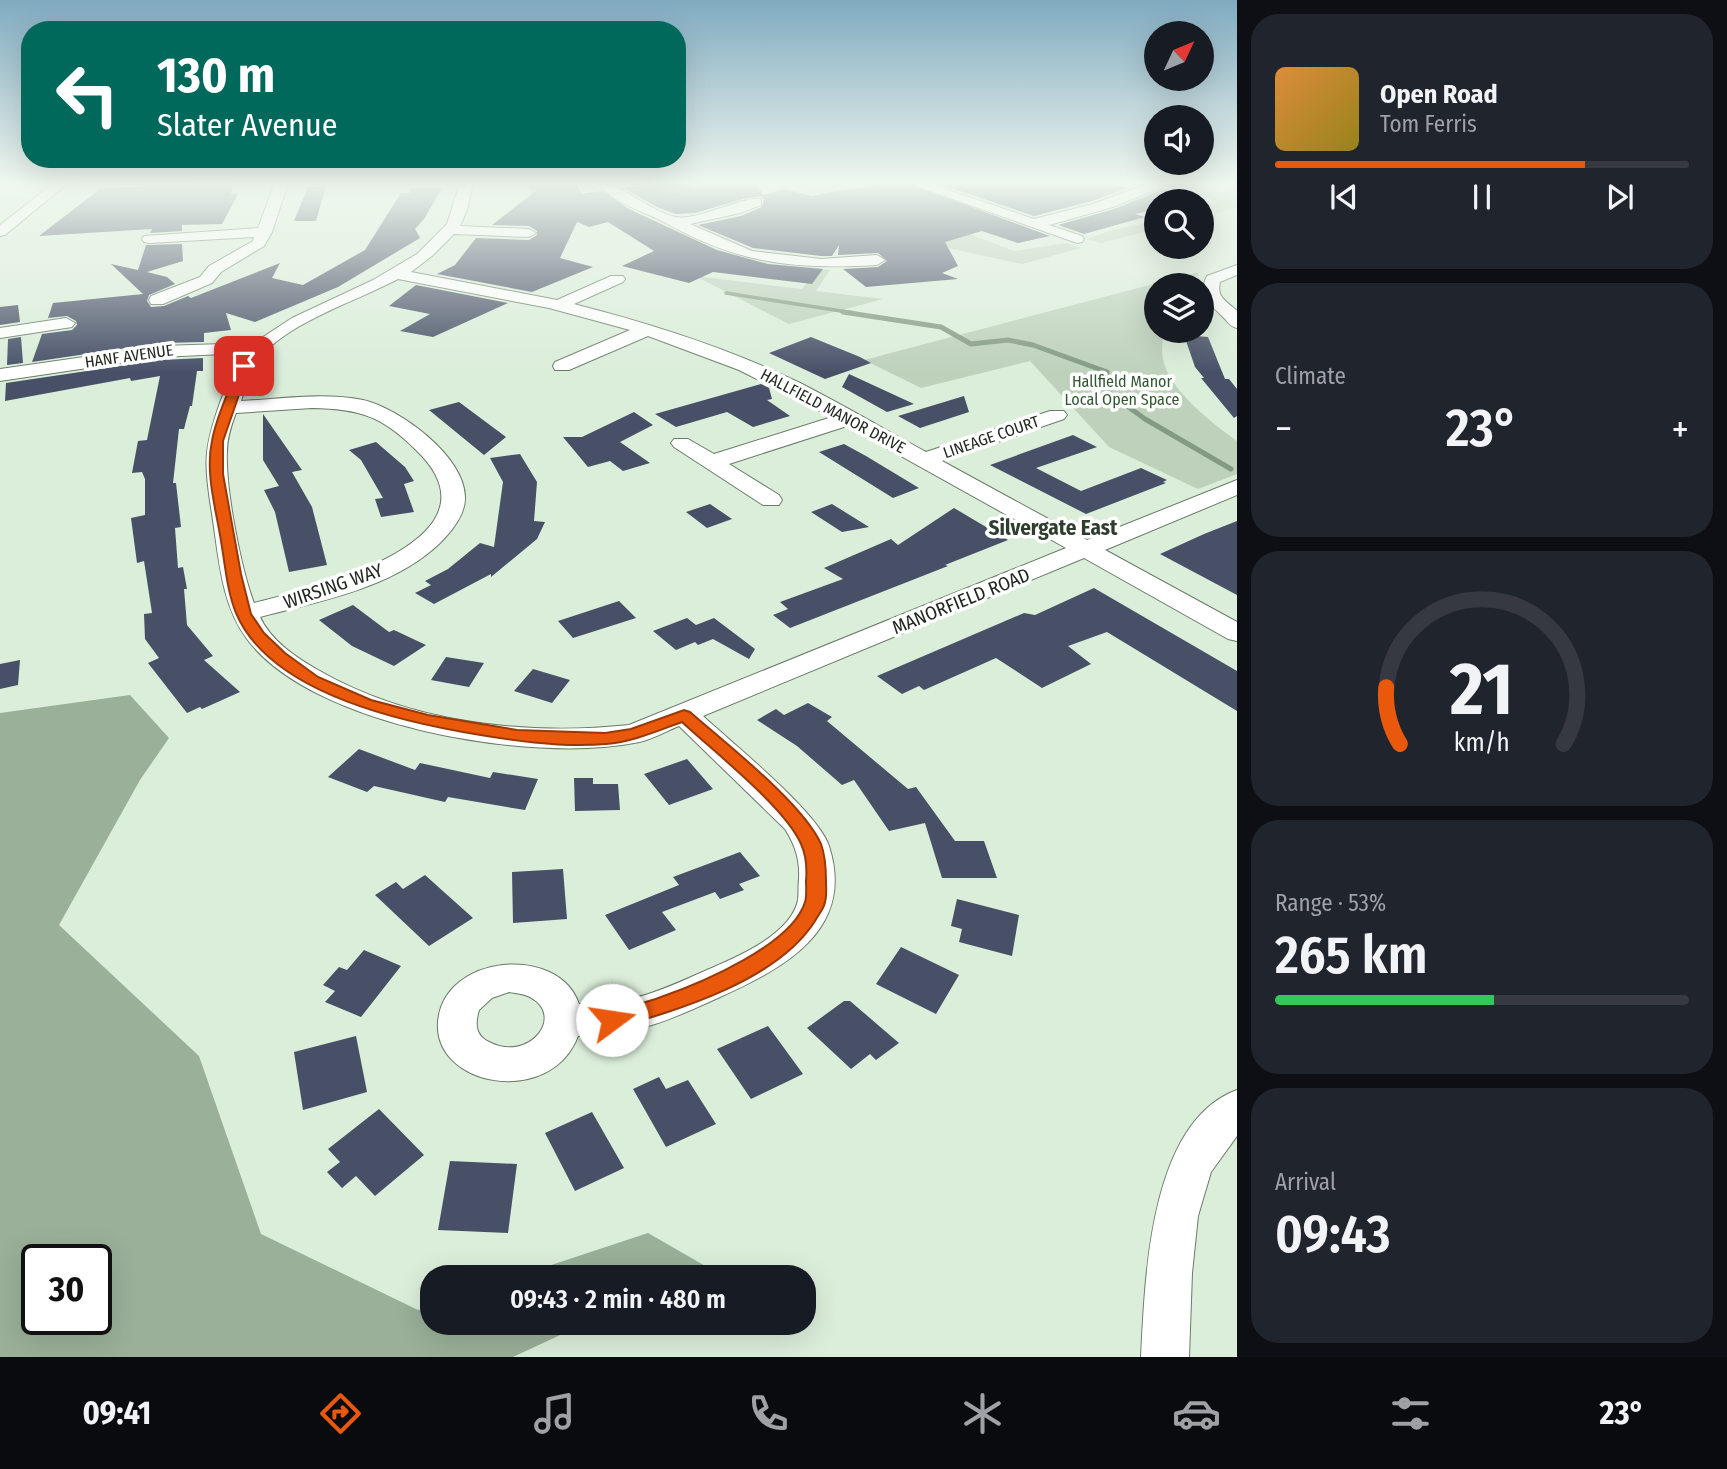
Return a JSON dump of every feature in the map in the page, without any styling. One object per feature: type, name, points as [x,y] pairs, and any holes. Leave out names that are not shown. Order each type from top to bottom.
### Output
[{"type":"street","points":[[156,300],[206,280],[215,270],[254,246]]},
{"type":"street","points":[[243,614],[233,574],[217,474],[217,441],[244,366],[259,348],[289,327],[396,274],[435,246]]},
{"type":"street","points":[[732,246],[758,257],[833,265],[877,260]]},
{"type":"street","points":[[1237,270],[1217,275],[1208,290],[1211,299],[1228,310],[1237,323]]},
{"type":"street","name":"HALLFIELD MANOR DRIVE","points":[[396,274],[561,303],[648,329],[761,372],[850,418],[1237,633]]},
{"type":"street","points":[[561,303],[617,279]]},
{"type":"street","points":[[0,333],[66,323]]},
{"type":"street","points":[[562,366],[648,329]]},
{"type":"street","name":"HANF AVENUE","points":[[0,375],[169,349],[209,346],[259,348]]},
{"type":"street","name":"WIRSING WAY","points":[[228,408],[332,403],[372,409],[398,422],[438,457],[450,475],[455,496],[452,510],[439,530],[392,565],[355,582],[243,614]]},
{"type":"street","name":"LINEAGE COURT","points":[[925,460],[1057,415]]},
{"type":"street","points":[[712,462],[850,418]]},
{"type":"street","points":[[681,443],[771,500]]},
{"type":"street","name":"MANORFIELD ROAD","points":[[243,614],[258,636],[312,681],[365,703],[417,718],[517,736],[581,739],[634,734],[1237,487]]},
{"type":"street","points":[[566,1020],[612,1020],[637,1015],[666,1005],[757,964],[799,930],[815,904],[816,871],[812,845],[796,821],[684,715]]},
{"type":"street","points":[[1165,1357],[1172,1242],[1182,1198],[1190,1171],[1208,1139],[1237,1108]]},
{"type":"green space","points":[[946,246],[1002,246],[1014,251],[1044,246],[1081,248],[1022,264]]},
{"type":"green space","points":[[817,269],[830,270],[816,291],[883,299],[789,324],[695,276],[802,289]]},
{"type":"green space","name":"Hallfield Manor Local Open Space","points":[[1144,286],[1144,343],[1163,343],[1163,359],[1167,370],[1182,394],[1237,441],[1237,474],[1198,489],[1109,447],[1030,361],[921,388],[864,360]]},
{"type":"green space","points":[[130,695],[169,738],[140,780],[59,925],[199,1056],[261,1234],[420,1309],[420,1335],[560,1335],[513,1357],[0,1357],[0,713]]},
{"type":"green space","points":[[648,1233],[704,1265],[551,1265]]},
{"type":"building","points":[[146,246],[182,246],[183,261],[147,272],[167,277],[175,284],[149,295],[147,301],[151,307],[164,306],[188,296],[191,298],[280,263],[272,278],[303,285],[367,246],[406,246],[338,287],[255,322],[226,313],[231,330],[204,333],[204,342],[161,343],[32,362],[42,334],[72,330],[77,325],[76,321],[67,316],[48,318],[53,303],[143,294],[111,264],[138,270]]},
{"type":"building","points":[[470,246],[566,246],[560,258],[593,267],[532,292],[437,274],[455,265]]},
{"type":"building","points":[[647,246],[709,246],[768,264],[823,269],[812,284],[713,272],[689,283],[622,266],[654,251]]},
{"type":"building","points":[[749,246],[838,246],[832,256]]},
{"type":"building","points":[[839,246],[947,246],[958,266],[942,273],[958,279],[866,287],[843,269],[878,267],[887,261],[878,253],[838,255]]},
{"type":"building","points":[[416,285],[508,303],[433,337],[400,331],[430,314],[389,306]]},
{"type":"building","points":[[18,305],[20,322],[0,325],[0,307]]},
{"type":"building","points":[[21,337],[23,363],[7,365],[8,339]]},
{"type":"building","points":[[811,337],[871,363],[825,379],[769,353]]},
{"type":"building","points":[[1187,343],[1210,343],[1225,379],[1229,379],[1237,389],[1237,416],[1234,418],[1195,367]]},
{"type":"building","points":[[203,358],[203,371],[197,371],[192,406],[184,429],[179,429],[173,483],[176,483],[181,527],[175,528],[178,568],[183,567],[187,589],[184,589],[187,625],[213,656],[204,660],[240,692],[187,713],[148,663],[159,658],[145,639],[144,614],[152,613],[144,561],[137,563],[131,518],[145,515],[145,479],[142,472],[132,473],[138,441],[147,440],[160,376],[131,381],[130,378],[5,401],[6,383],[161,360]]},
{"type":"building","points":[[849,374],[914,404],[887,412],[842,387]]},
{"type":"building","points":[[761,384],[769,388],[772,399],[767,400],[790,416],[753,427],[727,412],[676,427],[655,414]]},
{"type":"building","points":[[964,396],[969,412],[920,428],[898,416]]},
{"type":"building","points":[[459,402],[506,437],[484,455],[429,410]]},
{"type":"building","points":[[634,412],[653,425],[620,442],[650,463],[623,471],[610,461],[588,467],[563,437],[582,437]]},
{"type":"building","points":[[263,414],[302,470],[292,472],[312,507],[327,565],[289,572],[275,512],[264,490],[279,486],[263,460]]},
{"type":"building","points":[[1073,435],[1097,447],[1036,468],[1081,491],[1141,468],[1167,480],[1163,482],[1166,483],[1086,514],[990,465]]},
{"type":"building","points":[[376,442],[405,467],[414,481],[404,484],[414,512],[381,517],[375,499],[383,498],[361,460],[349,450]]},
{"type":"building","points":[[844,444],[919,488],[893,498],[819,452]]},
{"type":"building","points":[[520,454],[537,482],[534,521],[545,522],[537,539],[491,577],[491,574],[434,604],[415,593],[431,585],[425,581],[448,569],[480,543],[494,547],[503,482],[490,458]]},
{"type":"building","points":[[710,504],[732,519],[707,528],[686,512]]},
{"type":"building","points":[[832,504],[869,527],[842,532],[811,512]]},
{"type":"building","points":[[954,508],[1008,540],[790,628],[773,615],[788,609],[780,602],[843,579],[824,568],[891,539],[898,545]]},
{"type":"building","points":[[1237,521],[1237,595],[1160,554],[1204,534]]},
{"type":"building","points":[[1094,588],[1237,671],[1237,711],[1107,632],[1068,646],[1091,664],[1042,688],[996,658],[924,690],[919,686],[902,694],[877,676],[1024,613],[1035,615]]},
{"type":"building","points":[[619,601],[636,618],[573,638],[558,621]]},
{"type":"building","points":[[353,605],[389,632],[394,630],[426,645],[394,666],[352,646],[319,620]]},
{"type":"building","points":[[687,618],[696,625],[714,618],[755,649],[749,659],[713,639],[698,645],[695,642],[676,650],[653,631]]},
{"type":"building","points":[[446,657],[484,663],[469,687],[431,680]]},
{"type":"building","points":[[20,660],[18,685],[0,689],[0,664]]},
{"type":"building","points":[[533,669],[570,680],[552,703],[514,691]]},
{"type":"building","points":[[808,703],[832,717],[827,721],[908,789],[916,787],[955,841],[984,841],[997,878],[942,878],[925,823],[889,831],[854,780],[842,785],[797,746],[757,720],[776,709],[784,715]]},
{"type":"building","points":[[359,749],[415,770],[420,763],[490,778],[493,772],[538,779],[525,810],[448,797],[445,802],[374,786],[367,792],[328,777]]},
{"type":"building","points":[[687,759],[713,789],[669,805],[644,774]]},
{"type":"building","points":[[574,778],[593,778],[593,784],[618,784],[620,810],[575,811]]},
{"type":"building","points":[[740,852],[760,876],[739,884],[744,890],[720,899],[715,892],[662,912],[676,930],[629,950],[605,915],[679,885],[673,877]]},
{"type":"building","points":[[563,869],[567,919],[513,923],[512,872]]},
{"type":"building","points":[[425,875],[473,918],[429,946],[375,895],[396,882],[403,889]]},
{"type":"building","points":[[957,899],[1019,915],[1012,956],[959,942],[962,929],[951,926]]},
{"type":"building","points":[[901,947],[959,975],[936,1014],[876,984]]},
{"type":"building","points":[[364,950],[401,966],[361,1017],[325,1002],[335,991],[323,985],[339,967],[347,970]]},
{"type":"building","points":[[844,1001],[850,1001],[899,1043],[876,1060],[870,1054],[851,1069],[807,1028]]},
{"type":"building","points":[[768,1026],[803,1074],[751,1099],[717,1049]]},
{"type":"building","points":[[356,1036],[367,1092],[303,1110],[294,1052]]},
{"type":"building","points":[[659,1077],[666,1089],[688,1080],[716,1124],[666,1147],[633,1089]]},
{"type":"building","points":[[379,1109],[424,1155],[375,1196],[356,1176],[342,1188],[327,1172],[340,1162],[328,1149]]},
{"type":"building","points":[[592,1112],[624,1168],[575,1191],[545,1133]]},
{"type":"building","points":[[450,1161],[517,1164],[508,1233],[438,1230]]},
{"type":"waterway","points":[[726,293],[854,313]]},
{"type":"waterway","points":[[843,312],[941,327],[971,344],[1008,340],[1033,345],[1107,372],[1104,389],[1145,419],[1231,469]]},
{"type":"district","name":"Silvergate East","points":[[1053,528]]},
{"type":"route","points":[[244,366],[217,441],[217,474],[233,574],[243,614],[258,636],[279,656],[312,681],[365,703],[428,720],[517,736],[605,739],[634,734],[684,715],[774,797],[796,821],[812,845],[816,871],[815,904],[799,930],[780,948],[757,964],[666,1005],[612,1020]]}]
